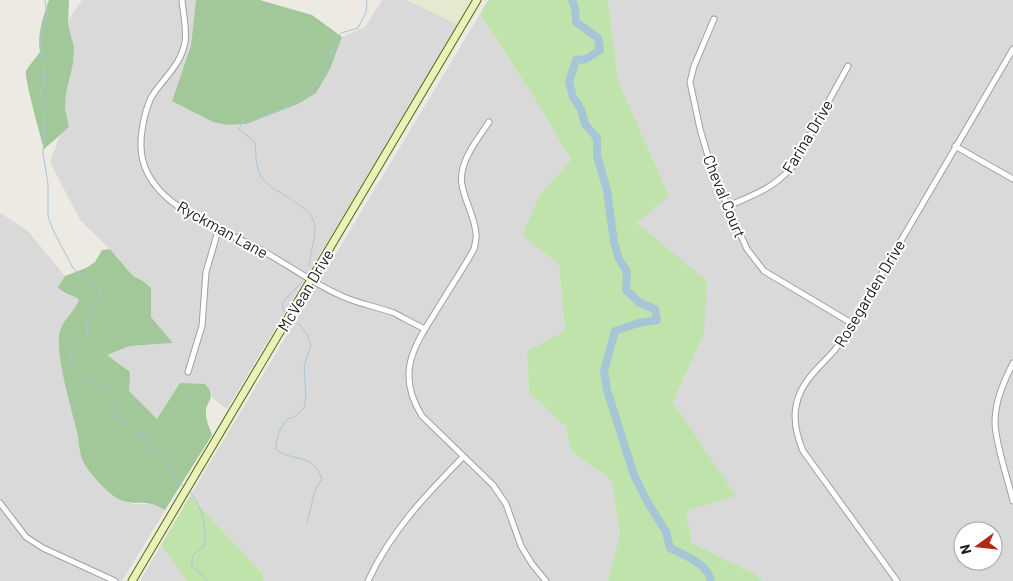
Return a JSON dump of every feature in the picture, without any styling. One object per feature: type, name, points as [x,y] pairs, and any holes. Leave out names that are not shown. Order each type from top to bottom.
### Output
[{"type":"main road","name":"McVean Drive","points":[[132,581],[477,0]]},
{"type":"street","name":"Ryckman Lane","points":[[182,0],[185,43],[178,62],[153,94],[143,123],[140,145],[143,160],[154,184],[165,196],[183,210],[218,230],[260,250],[311,280],[344,297],[393,313],[424,329]]},
{"type":"street","name":"Cheval Court","points":[[714,20],[694,66],[690,82],[698,120],[713,173],[747,249],[764,271],[853,324]]},
{"type":"street","name":"Rosegarden Drive","points":[[897,581],[803,451],[795,430],[795,406],[802,387],[815,370],[832,354],[853,324],[1013,49]]},
{"type":"street","name":"Farina Drive","points":[[728,206],[774,185],[793,166],[848,66]]},
{"type":"street","points":[[489,122],[473,146],[465,162],[463,172],[462,184],[476,234],[474,249],[424,329],[412,352],[408,374],[414,402],[422,416],[462,457],[493,485],[506,504],[522,546],[532,564],[546,581]]},
{"type":"street","points":[[955,146],[1013,179]]},
{"type":"street","points":[[188,372],[202,326],[206,272],[218,230]]},
{"type":"street","points":[[1013,363],[999,395],[995,422],[997,439],[1013,501]]},
{"type":"street","points":[[368,581],[403,522],[462,457]]},
{"type":"street","points":[[0,503],[26,537],[43,548],[115,581]]},
{"type":"shaded area","points":[[82,0],[196,0],[192,46],[172,101],[228,125],[246,124],[298,104],[330,69],[342,37],[365,27],[382,0],[407,0],[458,25],[227,409],[212,398],[211,390],[157,420],[129,391],[107,355],[130,346],[173,343],[151,317],[151,288],[133,276],[117,256],[80,220],[50,162],[60,135],[69,127],[65,108],[74,47],[68,24],[69,19]]},
{"type":"shaded area","points":[[608,0],[1013,0],[1013,581],[763,581],[755,574],[692,543],[686,511],[735,496],[673,402],[704,334],[637,223],[669,196],[618,80]]},
{"type":"shaded area","points":[[480,14],[535,99],[571,160],[541,193],[559,264],[565,331],[527,351],[529,393],[566,427],[571,451],[611,480],[620,533],[608,581],[264,581],[263,574],[190,496]]},
{"type":"shaded area","points":[[0,213],[27,230],[65,276],[58,287],[64,294],[75,296],[79,300],[63,324],[59,334],[81,458],[125,502],[154,504],[165,510],[122,581],[0,581]]},
{"type":"shaded area","points":[[161,545],[187,581],[140,581]]},
{"type":"green space","points":[[49,0],[69,0],[68,24],[74,47],[65,108],[69,127],[44,149],[30,96],[26,71],[40,52],[40,32]]},
{"type":"green space","points":[[196,0],[260,0],[312,15],[342,37],[330,69],[316,93],[298,104],[246,124],[228,125],[213,122],[172,101],[191,46]]},
{"type":"green space","points":[[407,0],[472,0],[458,25]]},
{"type":"green space","points":[[488,0],[608,0],[618,80],[669,196],[637,223],[707,281],[704,334],[673,402],[736,496],[686,511],[692,543],[755,574],[763,581],[608,581],[620,533],[611,480],[571,451],[566,427],[529,393],[527,351],[565,331],[559,264],[522,235],[541,193],[571,160],[535,99],[480,14]]},
{"type":"green space","points":[[110,249],[133,276],[151,288],[151,317],[173,343],[130,346],[107,355],[130,372],[129,391],[157,419],[180,383],[205,384],[211,393],[206,415],[212,435],[165,510],[156,505],[131,503],[115,497],[106,490],[84,464],[65,384],[60,358],[60,330],[79,300],[58,287],[65,276],[86,268],[95,262],[102,250]]},
{"type":"green space","points":[[190,496],[263,574],[264,581],[187,581],[161,545]]},
{"type":"waterway","points":[[45,0],[47,16],[40,37],[45,77],[41,92],[45,123],[43,153],[48,184],[48,216],[53,230],[73,268],[87,281],[99,288],[100,292],[97,305],[86,319],[87,336],[73,350],[72,363],[75,371],[81,378],[89,383],[105,388],[112,395],[115,401],[111,414],[136,432],[145,441],[151,452],[163,457],[174,478],[184,487]]},
{"type":"waterway","points":[[316,84],[324,73],[335,40],[341,33],[358,28],[366,13],[367,0]]},
{"type":"waterway","points":[[572,0],[575,8],[576,22],[598,38],[600,50],[586,59],[576,60],[569,82],[573,97],[581,109],[585,124],[597,138],[597,156],[607,190],[614,242],[619,259],[627,272],[626,290],[640,303],[655,309],[657,320],[638,323],[615,331],[604,371],[607,390],[634,475],[666,532],[670,548],[701,565],[706,570],[711,581]]},
{"type":"waterway","points":[[309,266],[315,233],[313,220],[302,207],[263,179],[257,166],[255,142],[239,129],[243,120],[257,118],[282,109],[303,97],[314,86]]},
{"type":"waterway","points":[[284,312],[282,303],[302,282]]},
{"type":"waterway","points":[[297,322],[307,334],[311,345],[304,366],[306,397],[304,408],[294,417],[287,419],[282,426],[276,449],[289,456],[308,461],[318,471],[322,479],[315,490],[307,523]]},
{"type":"waterway","points":[[190,492],[201,511],[205,532],[204,547],[194,554],[192,566],[208,581]]}]
